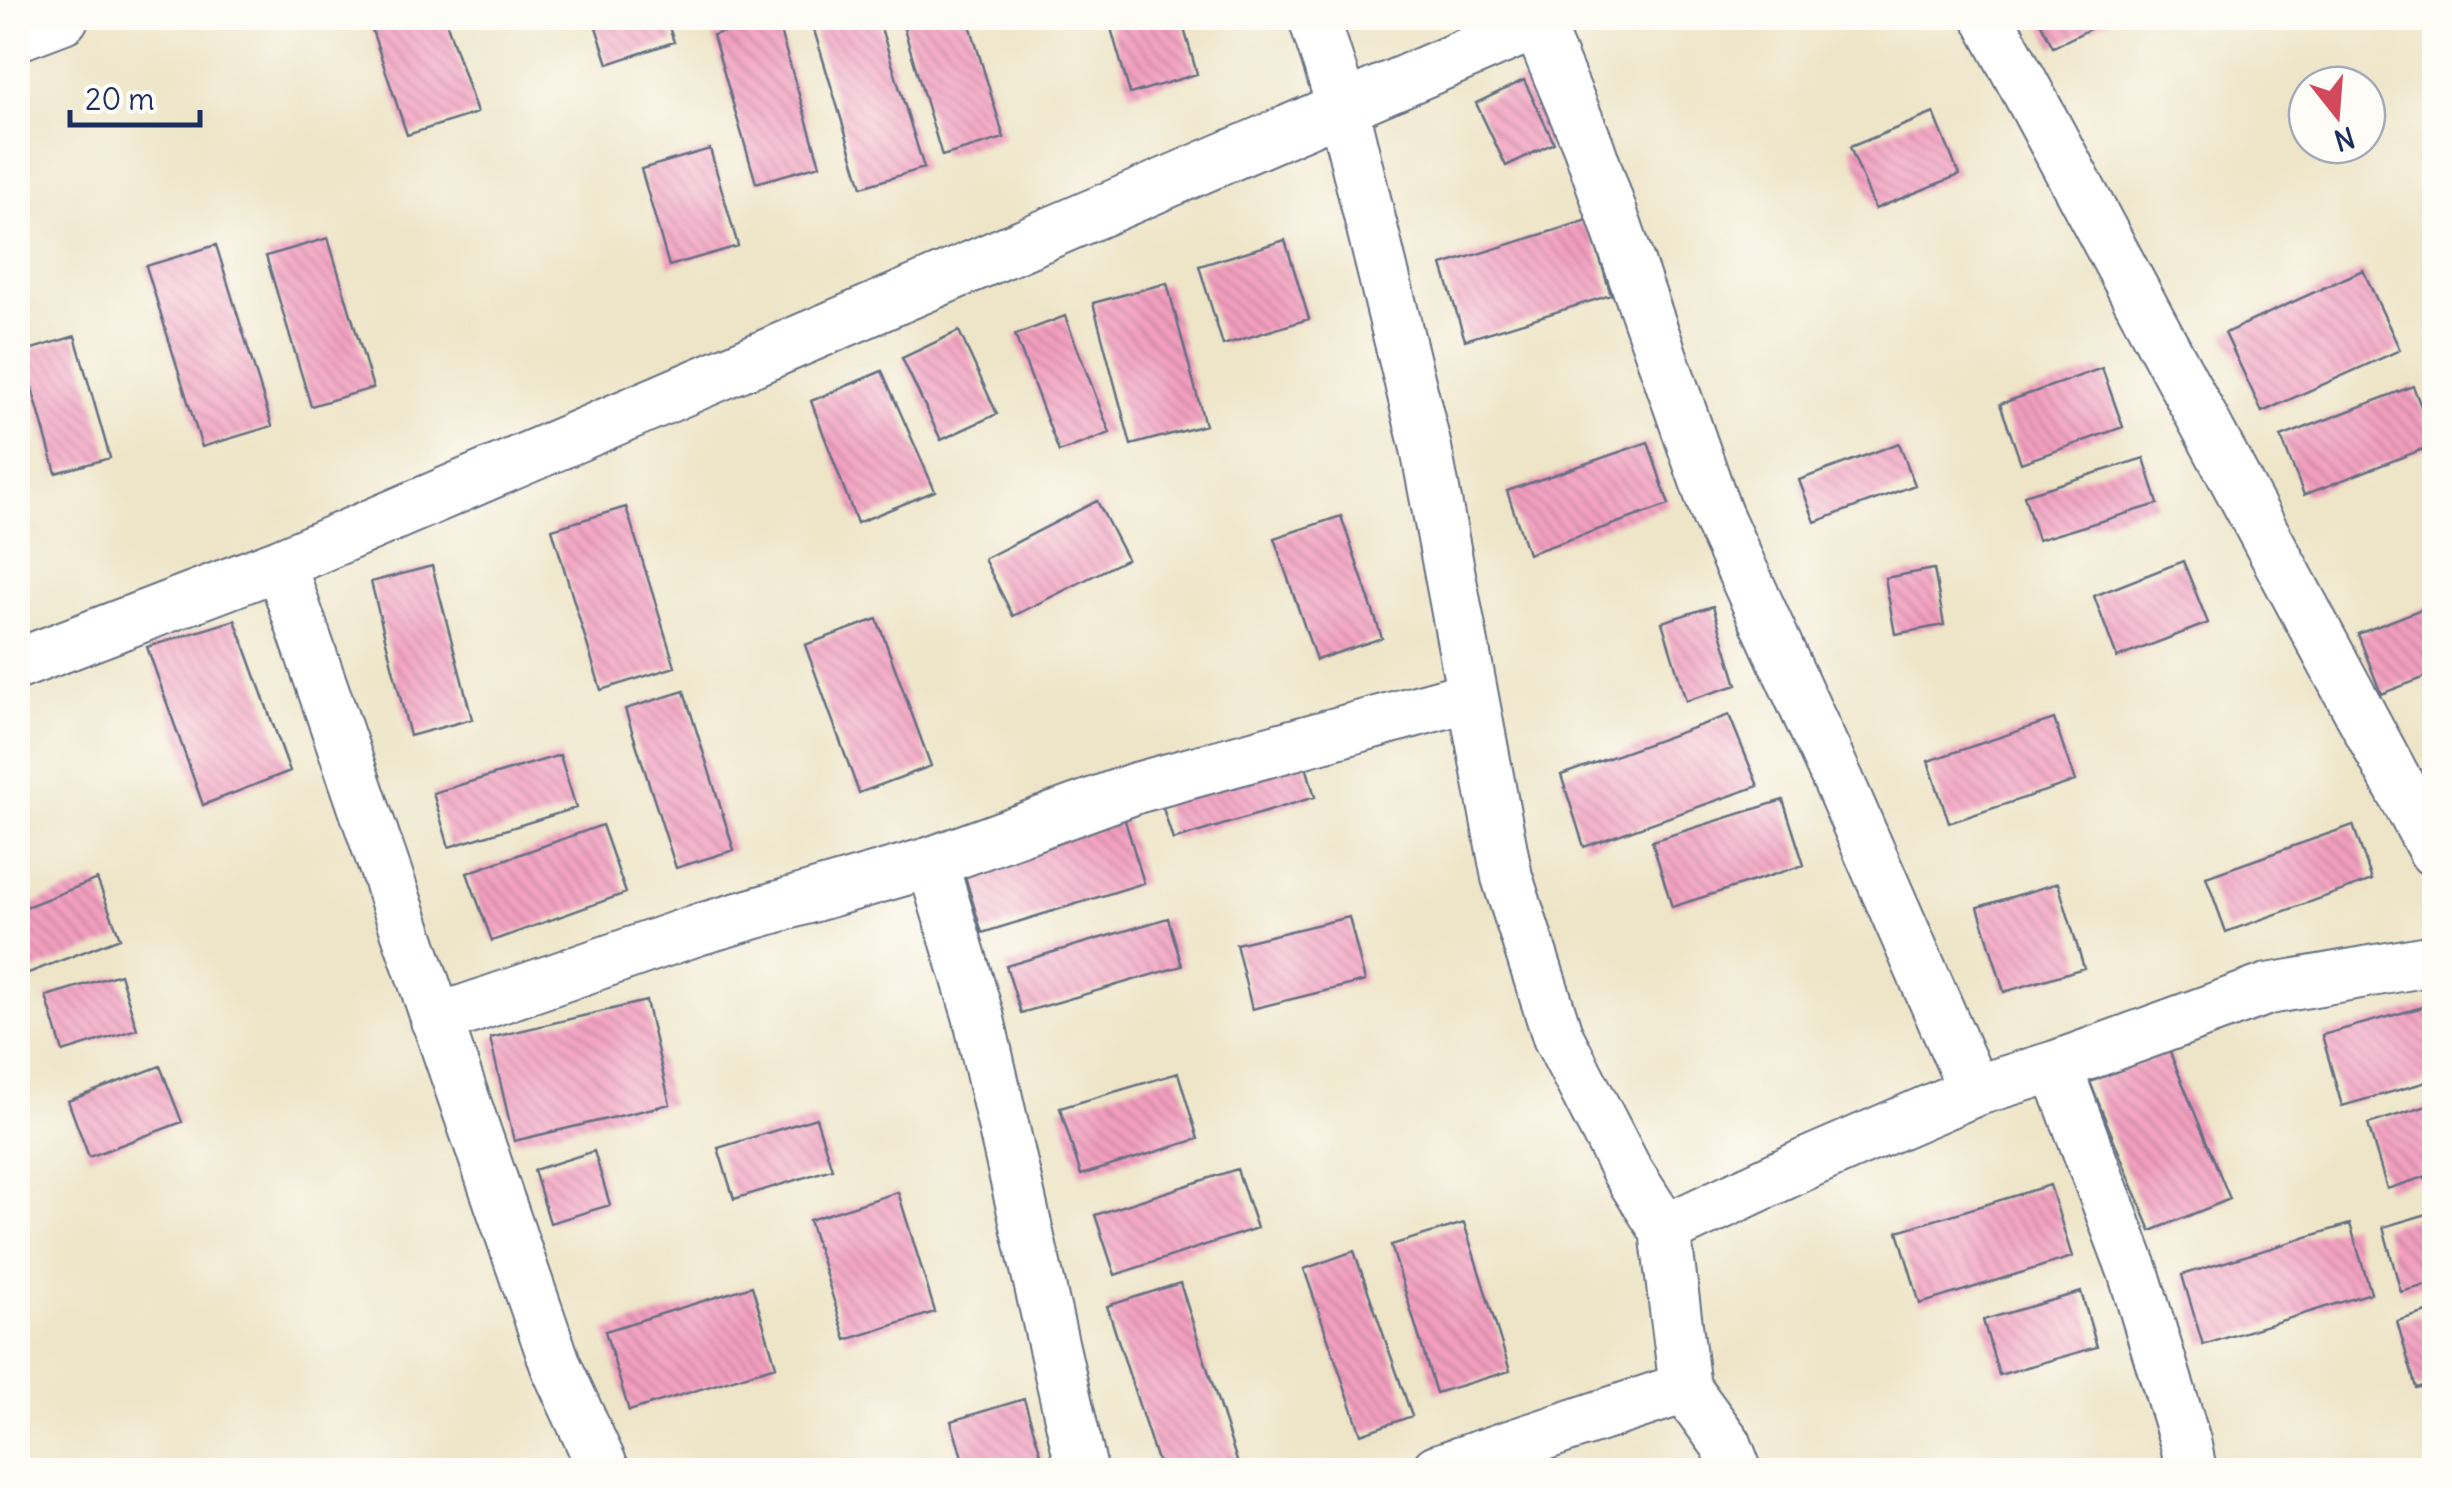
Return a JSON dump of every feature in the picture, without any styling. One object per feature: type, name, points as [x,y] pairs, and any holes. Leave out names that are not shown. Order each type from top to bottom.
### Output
[{"type":"street","points":[[18,35],[63,18]]},
{"type":"street","points":[[1314,18],[1342,106],[1426,448],[1507,877],[1558,1037],[1627,1171],[1664,1230],[1685,1388],[1726,1444],[1736,1470]]},
{"type":"street","points":[[1988,18],[2434,851]]},
{"type":"street","points":[[23,647],[280,564],[1544,20],[1717,515],[1974,1092]]},
{"type":"street","points":[[280,564],[556,1366],[604,1470]]},
{"type":"street","points":[[436,1020],[698,930],[932,862],[1136,788],[1471,696]]},
{"type":"street","points":[[932,862],[978,1015],[1082,1470]]},
{"type":"street","points":[[1664,1230],[1974,1092],[2268,989],[2434,960]]},
{"type":"street","points":[[2056,1066],[2134,1272],[2191,1470]]},
{"type":"street","points":[[1437,1470],[1685,1388]]},
{"type":"building","points":[[368,18],[445,18],[477,113],[407,135]]},
{"type":"building","points":[[593,18],[666,18],[674,42],[608,64]]},
{"type":"building","points":[[776,18],[820,165],[756,183],[713,35]]},
{"type":"building","points":[[854,18],[878,18],[924,168],[862,187],[814,30]]},
{"type":"building","points":[[968,18],[1004,138],[942,156],[902,22]]},
{"type":"building","points":[[1108,18],[1181,18],[1197,74],[1130,94]]},
{"type":"building","points":[[2038,18],[2112,18],[2053,47]]},
{"type":"building","points":[[1524,80],[1554,143],[1506,166],[1476,103]]},
{"type":"building","points":[[1934,113],[1959,175],[1875,209],[1850,147]]},
{"type":"building","points":[[710,149],[738,246],[669,266],[641,169]]},
{"type":"building","points":[[1588,220],[1611,295],[1465,340],[1442,265]]},
{"type":"building","points":[[328,238],[373,388],[311,406],[266,256]]},
{"type":"building","points":[[1285,240],[1309,319],[1223,345],[1199,266]]},
{"type":"building","points":[[216,245],[272,426],[202,447],[146,266]]},
{"type":"building","points":[[2363,270],[2400,350],[2262,412],[2225,333]]},
{"type":"building","points":[[1167,283],[1205,425],[1131,445],[1093,303]]},
{"type":"building","points":[[1065,316],[1110,433],[1059,452],[1015,335]]},
{"type":"building","points":[[959,331],[997,414],[941,440],[902,358]]},
{"type":"building","points":[[75,336],[110,458],[56,473],[22,352]]},
{"type":"building","points":[[2102,368],[2123,427],[2021,463],[2000,404]]},
{"type":"building","points":[[882,371],[935,491],[857,523],[811,401]]},
{"type":"building","points":[[2413,386],[2434,445],[2304,495],[2281,437]]},
{"type":"building","points":[[1648,442],[1669,505],[1528,554],[1507,491]]},
{"type":"building","points":[[1899,443],[1915,485],[1815,522],[1799,480]]},
{"type":"building","points":[[2144,458],[2158,504],[2038,540],[2024,495]]},
{"type":"building","points":[[1097,501],[1127,559],[1013,616],[984,559]]},
{"type":"building","points":[[626,507],[675,667],[601,690],[552,529]]},
{"type":"building","points":[[1341,516],[1382,638],[1316,660],[1274,538]]},
{"type":"building","points":[[2183,561],[2208,623],[2117,658],[2094,596]]},
{"type":"building","points":[[432,566],[472,719],[410,736],[371,582]]},
{"type":"building","points":[[1934,569],[1944,625],[1895,634],[1885,578]]},
{"type":"building","points":[[2434,604],[2434,674],[2381,694],[2358,634]]},
{"type":"building","points":[[1713,606],[1737,685],[1686,701],[1662,622]]},
{"type":"building","points":[[877,619],[931,766],[859,793],[805,645]]},
{"type":"building","points":[[235,620],[290,771],[203,805],[147,647]]},
{"type":"building","points":[[684,691],[734,850],[676,868],[625,709]]},
{"type":"building","points":[[1729,715],[1758,786],[1584,847],[1561,775]]},
{"type":"building","points":[[2054,719],[2075,781],[1949,823],[1928,761]]},
{"type":"building","points":[[1299,742],[1315,797],[1173,840],[1156,786]]},
{"type":"building","points":[[560,755],[576,808],[449,847],[433,793]]},
{"type":"building","points":[[1783,800],[1804,865],[1672,907],[1652,841]]},
{"type":"building","points":[[1123,814],[1144,883],[982,933],[961,863]]},
{"type":"building","points":[[602,825],[626,893],[492,941],[467,873]]},
{"type":"building","points":[[2353,825],[2372,880],[2226,932],[2206,877]]},
{"type":"building","points":[[97,879],[120,938],[18,977],[18,910]]},
{"type":"building","points":[[2058,883],[2084,968],[2004,992],[1978,907]]},
{"type":"building","points":[[1349,917],[1365,981],[1252,1009],[1236,944]]},
{"type":"building","points":[[1168,918],[1182,966],[1021,1013],[1006,966]]},
{"type":"building","points":[[120,974],[137,1029],[63,1052],[46,996]]},
{"type":"building","points":[[646,1001],[670,1104],[514,1141],[490,1038]]},
{"type":"building","points":[[2434,1004],[2434,1080],[2342,1106],[2322,1035]]},
{"type":"building","points":[[2169,1050],[2230,1199],[2151,1231],[2090,1082]]},
{"type":"building","points":[[160,1066],[182,1122],[89,1157],[68,1101]]},
{"type":"building","points":[[1178,1073],[1198,1139],[1081,1175],[1060,1108]]},
{"type":"building","points":[[2434,1104],[2434,1174],[2387,1189],[2368,1124]]},
{"type":"building","points":[[816,1118],[832,1169],[734,1199],[718,1148]]},
{"type":"building","points":[[594,1151],[610,1205],[550,1223],[534,1170]]},
{"type":"building","points":[[1237,1169],[1257,1228],[1115,1275],[1095,1215]]},
{"type":"building","points":[[2050,1185],[2072,1257],[1920,1304],[1898,1231]]},
{"type":"building","points":[[898,1192],[935,1312],[846,1340],[809,1220]]},
{"type":"building","points":[[2434,1212],[2434,1283],[2401,1292],[2383,1227]]},
{"type":"building","points":[[1464,1223],[1510,1371],[1436,1393],[1391,1245]]},
{"type":"building","points":[[2350,1224],[2371,1293],[2203,1345],[2182,1275]]},
{"type":"building","points":[[1354,1251],[1412,1416],[1361,1434],[1304,1269]]},
{"type":"building","points":[[1180,1283],[1237,1461],[1210,1470],[1160,1470],[1107,1306]]},
{"type":"building","points":[[752,1286],[776,1366],[629,1411],[605,1331]]},
{"type":"building","points":[[2081,1292],[2097,1347],[1999,1375],[1983,1320]]},
{"type":"building","points":[[2434,1310],[2434,1383],[2416,1388],[2397,1321]]},
{"type":"building","points":[[1024,1399],[1046,1470],[966,1470],[951,1421]]}]
